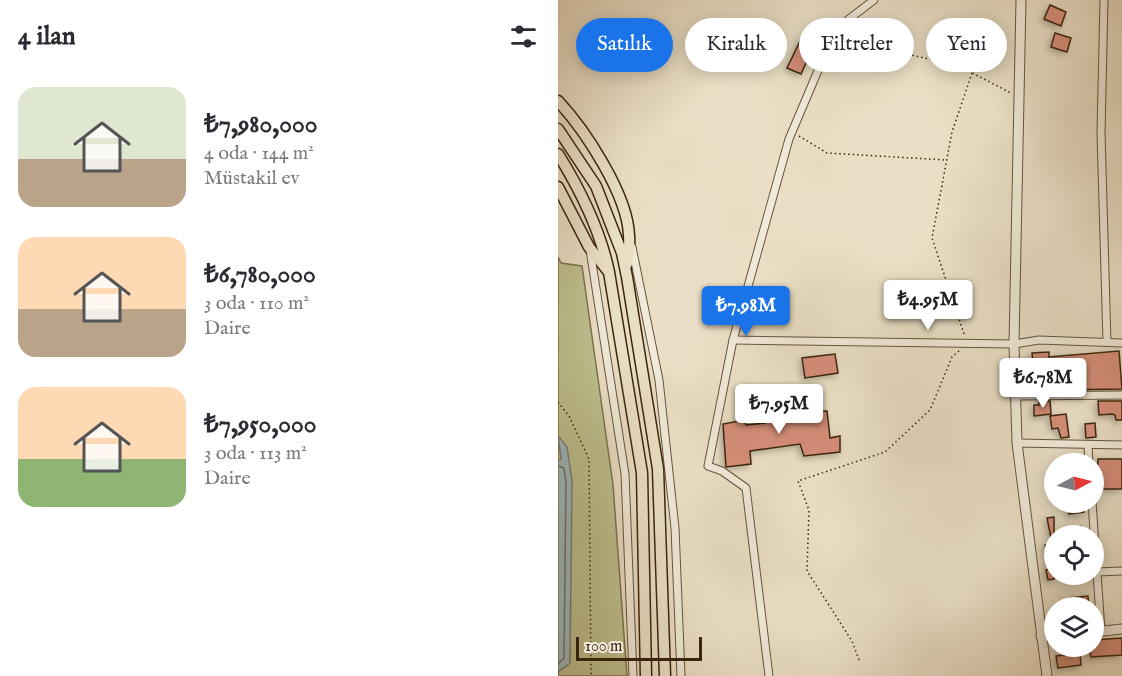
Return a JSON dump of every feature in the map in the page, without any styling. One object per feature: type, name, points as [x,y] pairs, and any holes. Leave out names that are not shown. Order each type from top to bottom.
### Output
[{"type":"main road","points":[[558,101],[576,121],[605,167],[629,234],[627,277]]},
{"type":"main road","points":[[558,129],[596,186],[622,253],[627,277],[658,470],[665,676]]},
{"type":"main road","points":[[558,154],[579,188],[604,247],[609,272],[642,473],[646,676]]},
{"type":"main road","points":[[558,187],[589,247],[609,272]]},
{"type":"street","points":[[850,18],[874,0]]},
{"type":"street","points":[[1021,0],[1015,396],[1017,442],[1047,676]]},
{"type":"street","points":[[1104,0],[1101,133],[1107,342]]},
{"type":"street","points":[[769,676],[746,488],[722,471],[708,466],[733,340],[792,132],[817,72]]},
{"type":"street","points":[[629,234],[659,380],[675,528],[681,676]]},
{"type":"street","points":[[589,247],[625,474],[633,676]]},
{"type":"street","points":[[733,340],[1014,344],[1039,340],[1122,343]]},
{"type":"street","points":[[1015,396],[1122,395]]},
{"type":"street","points":[[1017,442],[1122,445]]},
{"type":"street","points":[[1088,445],[1088,453]]},
{"type":"street","points":[[1104,572],[1122,571]]},
{"type":"street","points":[[1104,630],[1122,629]]},
{"type":"path","points":[[914,55],[957,65],[1019,98]]},
{"type":"path","points":[[859,660],[852,641],[807,571],[809,510],[798,481],[885,452],[930,410],[952,357],[967,344],[932,238],[952,132],[972,73]]},
{"type":"path","points":[[792,132],[827,153],[947,160]]},
{"type":"path","points":[[558,402],[569,416],[589,459],[591,676]]},
{"type":"green space","points":[[558,257],[561,263],[582,266],[613,485],[627,676],[558,676]]},
{"type":"water","points":[[558,436],[567,447],[572,481],[570,663],[558,672],[558,461],[561,459]]},
{"type":"building","points":[[1050,5],[1066,12],[1061,26],[1044,19]]},
{"type":"building","points":[[1055,33],[1071,38],[1067,52],[1051,47]]},
{"type":"building","points":[[799,43],[799,72],[802,72],[801,74],[787,68]]},
{"type":"building","points":[[1119,351],[1122,389],[1052,390],[1050,371],[1034,372],[1032,353],[1049,352],[1049,357]]},
{"type":"building","points":[[835,354],[838,373],[805,378],[802,358]]},
{"type":"building","points":[[1039,401],[1050,401],[1051,414],[1034,416],[1034,405],[1039,405]]},
{"type":"building","points":[[1098,401],[1122,401],[1122,420],[1116,420],[1115,415],[1112,414],[1099,415]]},
{"type":"building","points":[[790,407],[793,419],[805,412],[827,411],[830,438],[840,436],[840,452],[804,456],[800,444],[750,451],[751,464],[726,467],[723,424],[744,420],[746,425],[765,423],[763,414],[772,409]]},
{"type":"building","points":[[1066,414],[1069,437],[1061,438],[1058,428],[1052,429],[1050,416]]},
{"type":"building","points":[[1095,423],[1096,437],[1086,438],[1085,424]]},
{"type":"building","points":[[1104,459],[1122,459],[1122,489],[1104,489]]},
{"type":"building","points":[[1054,517],[1054,525],[1048,525],[1047,518]]},
{"type":"building","points":[[1122,638],[1122,655],[1104,656],[1104,639]]},
{"type":"building","points":[[1056,657],[1080,657],[1081,665],[1058,668]]}]
